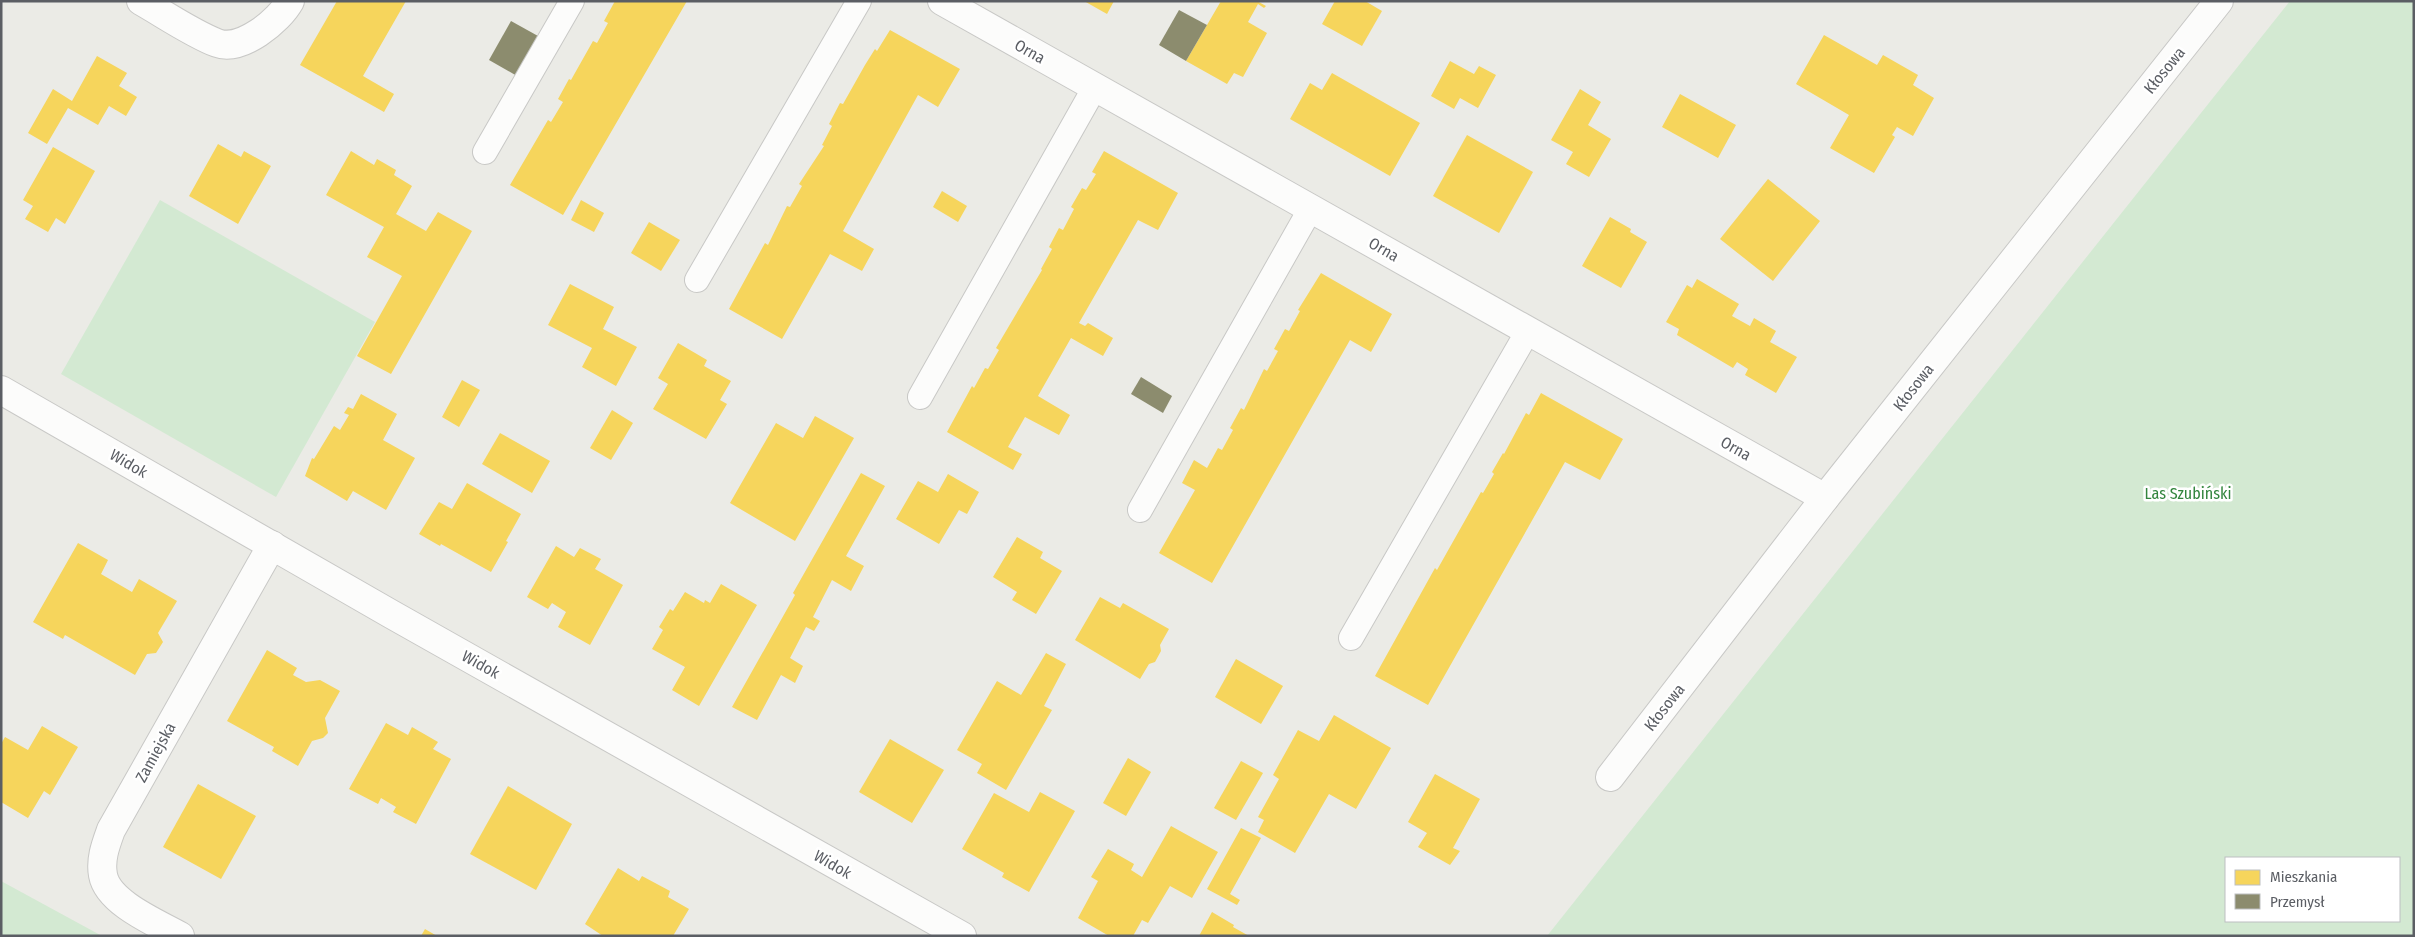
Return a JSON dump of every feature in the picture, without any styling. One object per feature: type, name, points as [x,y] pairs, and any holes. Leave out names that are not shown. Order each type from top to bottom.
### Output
[{"type":"street","points":[[141,1],[218,44],[241,42],[267,28],[284,12],[290,1]]},
{"type":"street","name":"Orna","points":[[942,1],[1825,498]]},
{"type":"street","name":"Kłosowa","points":[[1610,776],[1825,498],[2219,1]]},
{"type":"street","name":"Widok","points":[[1,390],[962,936]]},
{"type":"street","name":"Zamiejska","points":[[180,936],[114,896],[103,877],[104,850],[112,830],[272,545]]},
{"type":"lane","points":[[485,152],[572,1]]},
{"type":"lane","points":[[697,280],[859,1]]},
{"type":"lane","points":[[920,397],[1095,87]]},
{"type":"lane","points":[[1140,510],[1311,208]]},
{"type":"lane","points":[[1351,638],[1528,331]]},
{"type":"green space","name":"Las Szubiński","points":[[2290,1],[2414,1],[2414,936],[1547,936]]},
{"type":"green space","points":[[160,200],[375,322],[276,497],[61,374]]},
{"type":"green space","points":[[1,881],[102,936],[1,936]]},
{"type":"building: Mieszkania","points":[[337,1],[406,1],[363,76],[394,94],[384,112],[300,65]]},
{"type":"building: Mieszkania","points":[[615,1],[687,1],[563,215],[510,185],[548,120],[551,122],[563,102],[558,99],[569,79],[571,80],[593,41],[597,43],[608,23],[604,21]]},
{"type":"building: Mieszkania","points":[[1084,1],[1114,1],[1107,14]]},
{"type":"building: Mieszkania","points":[[1221,1],[1257,1],[1266,6],[1264,8],[1258,4],[1248,22],[1267,33],[1243,77],[1234,73],[1227,84],[1186,61]]},
{"type":"building: Mieszkania","points":[[1335,1],[1365,1],[1382,11],[1362,46],[1322,24]]},
{"type":"building: Mieszkania","points":[[890,30],[960,69],[938,107],[918,95],[843,231],[874,249],[862,271],[830,254],[782,339],[729,309],[765,243],[768,245],[787,206],[790,207],[802,186],[799,184],[824,146],[822,145],[832,126],[829,124],[840,103],[843,104],[875,49],[877,51]]},
{"type":"building: Mieszkania","points":[[1824,35],[1877,65],[1883,55],[1918,75],[1913,85],[1934,98],[1913,136],[1897,127],[1892,135],[1895,137],[1874,173],[1830,148],[1849,115],[1796,84]]},
{"type":"building: Mieszkania","points":[[97,56],[127,73],[119,86],[137,97],[126,116],[109,106],[98,125],[68,108],[47,144],[28,133],[53,89],[72,101]]},
{"type":"building: Mieszkania","points":[[1450,61],[1474,74],[1479,66],[1496,75],[1478,108],[1460,98],[1454,109],[1431,96]]},
{"type":"building: Mieszkania","points":[[1332,73],[1420,123],[1390,176],[1290,119],[1310,83],[1322,90]]},
{"type":"building: Mieszkania","points":[[1580,89],[1601,102],[1588,125],[1611,139],[1589,177],[1566,164],[1573,152],[1551,140]]},
{"type":"building: Mieszkania","points":[[1680,94],[1736,125],[1718,158],[1662,127]]},
{"type":"building: Mieszkania","points":[[1467,135],[1533,172],[1499,233],[1433,196]]},
{"type":"building: Mieszkania","points":[[218,144],[241,157],[244,151],[271,166],[238,224],[189,196]]},
{"type":"building: Mieszkania","points":[[53,147],[95,171],[65,224],[56,218],[48,232],[25,219],[33,206],[23,200]]},
{"type":"building: Mieszkania","points":[[351,151],[374,165],[377,159],[396,170],[394,175],[412,186],[396,214],[426,231],[438,212],[472,231],[391,374],[357,356],[402,276],[367,257],[384,227],[326,195]]},
{"type":"building: Mieszkania","points":[[1104,151],[1178,193],[1158,230],[1138,220],[1079,323],[1085,326],[1088,323],[1113,338],[1103,356],[1071,338],[1038,396],[1070,415],[1059,435],[1025,417],[1008,447],[1022,454],[1013,470],[947,432],[972,386],[974,388],[985,368],[988,369],[999,350],[996,348],[1042,270],[1052,249],[1049,247],[1059,228],[1063,230],[1074,209],[1071,207],[1082,188],[1086,190],[1096,174],[1092,172]]},
{"type":"building: Mieszkania","points":[[1768,179],[1820,221],[1773,281],[1720,239]]},
{"type":"building: Mieszkania","points":[[942,191],[967,206],[958,222],[933,207]]},
{"type":"building: Mieszkania","points":[[581,200],[604,213],[594,232],[571,220]]},
{"type":"building: Mieszkania","points":[[1610,217],[1631,229],[1630,232],[1647,242],[1621,288],[1582,266]]},
{"type":"building: Mieszkania","points":[[649,222],[680,240],[661,271],[631,253]]},
{"type":"building: Mieszkania","points":[[1321,273],[1392,314],[1371,352],[1350,340],[1212,583],[1159,553],[1195,490],[1182,483],[1194,460],[1207,468],[1218,448],[1222,450],[1233,430],[1230,428],[1241,408],[1244,410],[1264,369],[1267,371],[1278,351],[1274,349],[1285,329],[1289,331],[1300,311],[1298,310]]},
{"type":"building: Mieszkania","points":[[1697,279],[1739,304],[1732,316],[1750,326],[1754,318],[1776,331],[1770,342],[1797,357],[1776,393],[1745,375],[1748,369],[1737,362],[1733,368],[1677,335],[1679,329],[1666,322],[1687,285],[1692,288]]},
{"type":"building: Mieszkania","points":[[570,284],[614,307],[603,329],[637,347],[616,386],[582,367],[592,348],[548,325]]},
{"type":"building: Mieszkania","points":[[678,343],[707,360],[704,366],[731,381],[720,400],[727,404],[706,439],[653,409],[668,384],[658,378]]},
{"type":"building: Mieszkania","points":[[462,380],[480,390],[459,427],[442,417]]},
{"type":"building: Mieszkania","points":[[1541,393],[1623,439],[1600,480],[1565,462],[1428,705],[1375,676],[1435,568],[1437,570],[1481,492],[1483,493],[1494,474],[1492,472],[1526,413],[1529,415]]},
{"type":"building: Mieszkania","points":[[361,394],[397,414],[383,440],[415,458],[386,510],[353,491],[347,501],[305,476],[312,458],[314,459],[334,426],[340,430],[349,415],[344,413],[348,407],[353,409]]},
{"type":"building: Mieszkania","points":[[612,410],[633,423],[611,460],[590,448]]},
{"type":"building: Mieszkania","points":[[815,416],[854,438],[795,541],[730,503],[776,423],[803,438]]},
{"type":"building: Mieszkania","points":[[500,433],[550,461],[532,493],[482,464]]},
{"type":"building: Mieszkania","points":[[861,473],[885,486],[846,556],[864,566],[851,591],[832,580],[813,617],[820,621],[814,631],[806,627],[790,658],[803,666],[795,683],[781,675],[757,720],[732,707],[795,595],[793,593]]},
{"type":"building: Mieszkania","points":[[948,474],[979,492],[967,514],[959,510],[939,544],[896,519],[918,481],[938,492]]},
{"type":"building: Mieszkania","points":[[467,483],[521,514],[491,572],[419,534],[439,502],[452,509]]},
{"type":"building: Mieszkania","points":[[1017,537],[1043,552],[1040,558],[1062,571],[1036,614],[1012,600],[1017,592],[993,577]]},
{"type":"building: Mieszkania","points":[[78,543],[108,560],[101,574],[132,592],[139,579],[177,601],[158,633],[163,642],[156,653],[147,654],[135,675],[65,635],[63,639],[33,622]]},
{"type":"building: Mieszkania","points":[[556,546],[574,557],[580,548],[601,559],[595,569],[623,585],[590,645],[558,627],[566,612],[552,603],[548,609],[527,597]]},
{"type":"building: Mieszkania","points":[[721,584],[757,605],[699,706],[672,690],[685,667],[652,649],[663,630],[659,627],[670,609],[673,611],[685,592],[704,603],[705,600],[710,603]]},
{"type":"building: Mieszkania","points":[[1100,597],[1120,608],[1123,603],[1169,629],[1160,645],[1161,651],[1155,662],[1149,664],[1140,679],[1075,640]]},
{"type":"building: Mieszkania","points":[[267,650],[297,668],[293,675],[306,682],[320,680],[340,691],[325,718],[328,733],[323,738],[312,741],[298,766],[272,751],[274,747],[227,721]]},
{"type":"building: Mieszkania","points":[[1046,653],[1066,664],[1044,706],[1052,710],[1006,790],[977,773],[982,764],[957,750],[997,681],[1021,695]]},
{"type":"building: Mieszkania","points":[[1236,659],[1283,686],[1261,724],[1215,697]]},
{"type":"building: Mieszkania","points":[[1334,715],[1391,748],[1356,809],[1329,794],[1295,853],[1258,832],[1264,820],[1258,817],[1279,779],[1273,775],[1298,730],[1319,741]]},
{"type":"building: Mieszkania","points":[[386,723],[408,735],[412,727],[438,742],[433,749],[451,759],[416,824],[393,812],[396,807],[381,798],[378,804],[349,789]]},
{"type":"building: Mieszkania","points":[[42,726],[78,747],[50,795],[44,791],[28,818],[1,802],[1,744],[5,737],[28,750]]},
{"type":"building: Mieszkania","points":[[890,739],[944,770],[912,823],[859,792]]},
{"type":"building: Mieszkania","points":[[1128,758],[1151,772],[1126,816],[1103,803]]},
{"type":"building: Mieszkania","points":[[1241,761],[1263,773],[1236,820],[1214,808]]},
{"type":"building: Mieszkania","points":[[1435,774],[1480,799],[1453,848],[1460,851],[1450,865],[1418,847],[1427,833],[1408,822]]},
{"type":"building: Mieszkania","points":[[198,784],[256,816],[221,879],[163,847]]},
{"type":"building: Mieszkania","points":[[508,786],[572,824],[536,890],[470,854]]},
{"type":"building: Mieszkania","points":[[1040,792],[1075,811],[1029,892],[1002,877],[1004,873],[962,849],[994,793],[1029,812]]},
{"type":"building: Mieszkania","points":[[1171,826],[1218,852],[1192,898],[1170,886],[1148,923],[1142,920],[1133,936],[1109,936],[1078,918],[1098,881],[1091,877],[1108,849],[1134,864],[1131,870],[1142,877]]},
{"type":"building: Mieszkania","points":[[1241,828],[1261,838],[1230,894],[1240,900],[1237,905],[1207,889]]},
{"type":"building: Mieszkania","points":[[618,868],[639,881],[642,876],[670,891],[668,897],[689,909],[673,936],[603,936],[585,924]]},
{"type":"building: Mieszkania","points":[[1212,912],[1234,925],[1233,927],[1249,936],[1199,936]]},
{"type":"building: Mieszkania","points":[[425,929],[437,936],[421,936]]},
{"type":"building: Przemysł","points":[[1179,10],[1207,25],[1186,61],[1159,45]]},
{"type":"building: Przemysł","points":[[511,21],[538,36],[517,76],[489,60]]},
{"type":"building: Przemysł","points":[[1141,377],[1172,396],[1163,413],[1131,394]]}]
